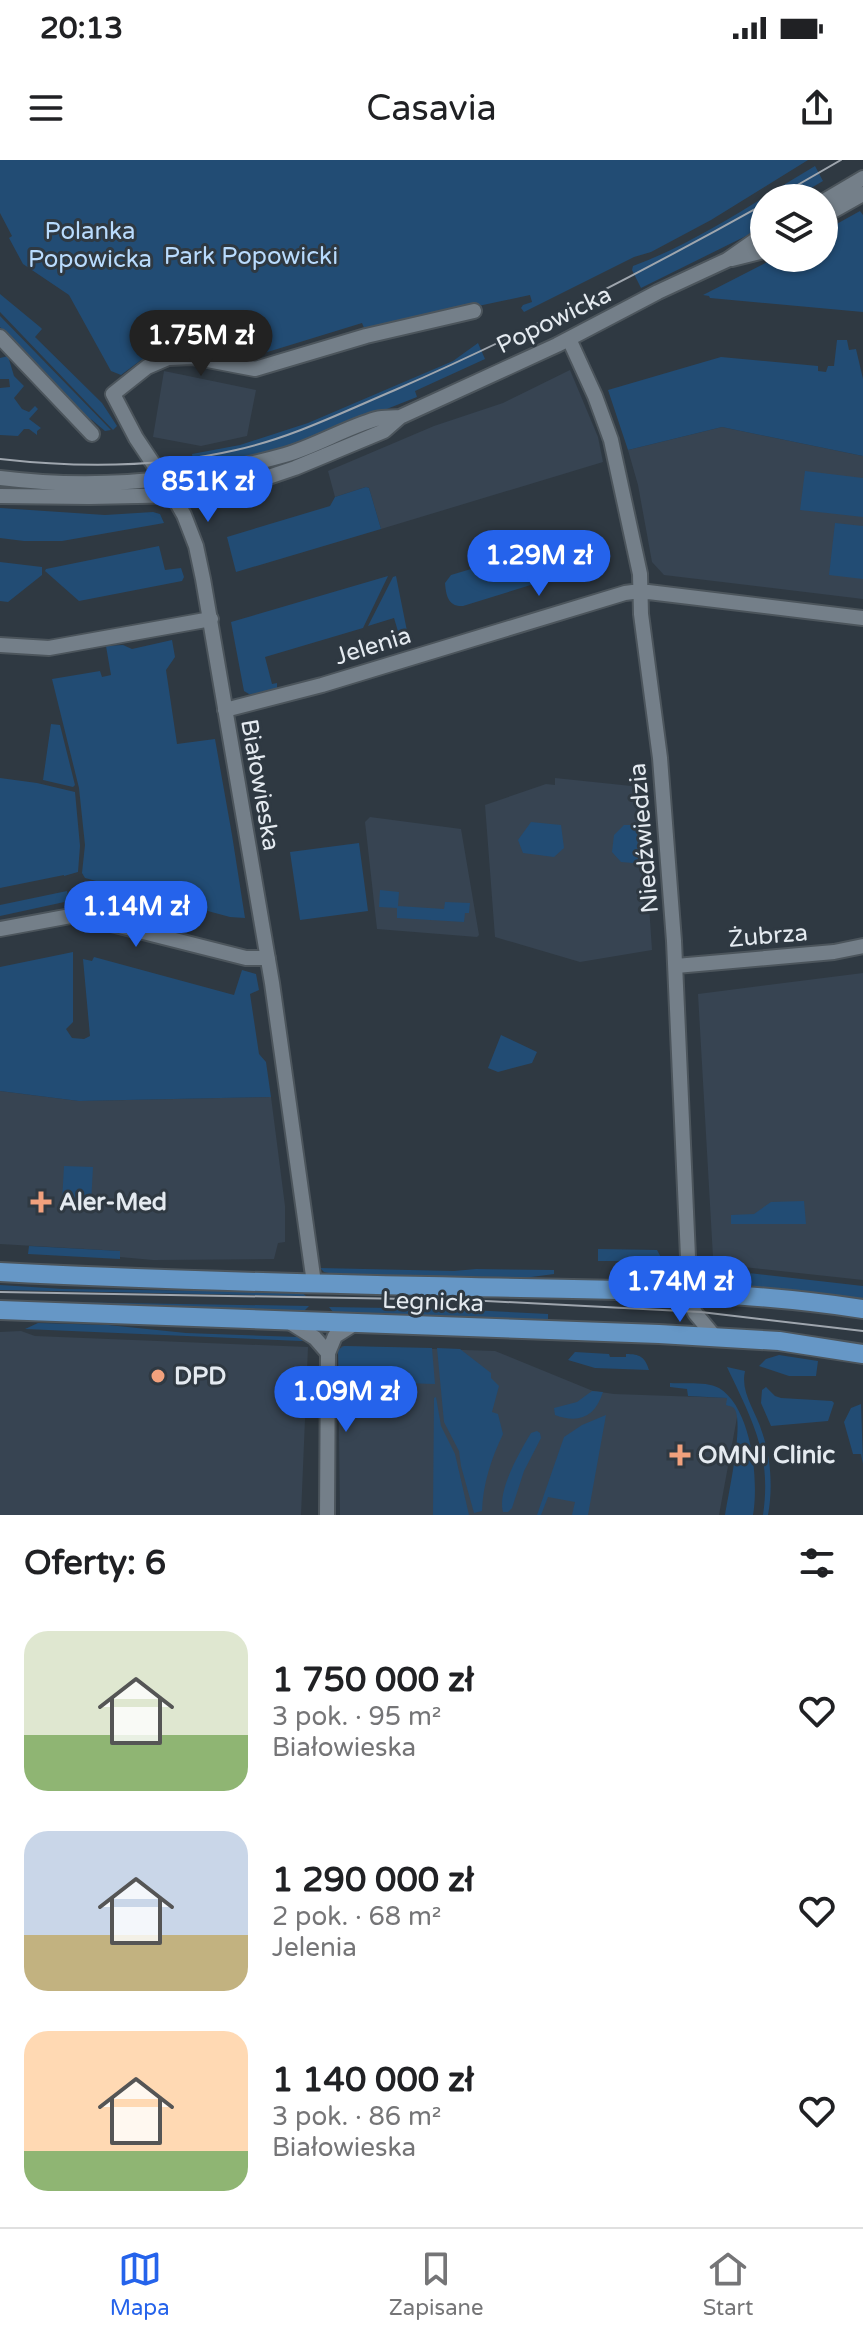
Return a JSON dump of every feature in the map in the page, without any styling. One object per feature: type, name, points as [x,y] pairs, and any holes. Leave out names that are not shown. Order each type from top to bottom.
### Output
[{"type":"main road","name":"Legnicka","points":[[0,1272],[690,1292],[863,1309]]},
{"type":"main road","name":"Legnicka","points":[[0,1310],[715,1337],[779,1341],[863,1354]]},
{"type":"street","points":[[838,193],[863,178]]},
{"type":"street","points":[[838,208],[863,194]]},
{"type":"street","name":"Popowicka","points":[[0,496],[173,495],[227,488],[287,471],[384,431],[400,417],[569,339],[727,260],[750,244]]},
{"type":"street","name":"Popowicka","points":[[727,260],[750,254]]},
{"type":"street","name":"Białowieska","points":[[314,1283],[268,958],[196,546],[173,495],[145,453],[113,394],[147,367],[168,358],[192,357],[255,369],[366,336],[474,311]]},
{"type":"street","points":[[0,337],[92,434]]},
{"type":"street","name":"Niedźwiedzia","points":[[569,339],[611,440],[640,574],[660,758],[676,966],[690,1302],[715,1337]]},
{"type":"street","name":"Popowicka","points":[[0,478],[70,483],[164,480],[248,465],[290,453],[378,419],[400,417]]},
{"type":"street","name":"Jelenia","points":[[225,710],[322,685],[625,593],[640,591],[863,618]]},
{"type":"street","points":[[0,645],[49,648],[211,619]]},
{"type":"street","points":[[0,929],[76,915],[246,958],[268,958]]},
{"type":"street","name":"Żubrza","points":[[676,966],[834,952],[863,946]]},
{"type":"street","points":[[287,1320],[315,1338],[328,1353]]},
{"type":"street","points":[[327,1515],[328,1353],[335,1336],[356,1323]]},
{"type":"shaded area","points":[[570,370],[598,437],[603,462],[381,529],[369,488],[335,497],[328,471],[434,426],[503,403]]},
{"type":"shaded area","points":[[164,371],[256,390],[247,436],[201,446],[153,437]]},
{"type":"shaded area","points":[[722,427],[863,456],[863,599],[664,575],[652,562],[638,485],[628,450]]},
{"type":"shaded area","points":[[555,778],[641,787],[652,950],[580,962],[495,937],[485,805],[546,784],[555,785]]},
{"type":"shaded area","points":[[370,817],[461,829],[477,937],[377,929],[365,822]]},
{"type":"shaded area","points":[[863,973],[863,1280],[725,1265],[713,1257],[698,994]]},
{"type":"shaded area","points":[[0,1091],[79,1101],[271,1097],[285,1206],[285,1242],[278,1243],[274,1259],[153,1260],[120,1257],[120,1251],[0,1244]]},
{"type":"shaded area","points":[[21,1331],[35,1336],[308,1347],[301,1515],[0,1515],[0,1332]]},
{"type":"shaded area","points":[[342,1346],[495,1351],[593,1391],[730,1398],[738,1412],[719,1515],[340,1515],[338,1350]]},
{"type":"green space","name":"Park Popowicki","points":[[0,160],[808,160],[769,184],[750,184],[750,196],[711,220],[524,312],[521,308],[523,305],[532,302],[530,295],[365,330],[362,323],[261,354],[249,355],[211,347],[209,355],[168,352],[144,362],[141,360],[121,375],[111,371],[69,295],[23,264],[0,213]]},
{"type":"green space","points":[[815,166],[823,181],[818,184],[786,184]]},
{"type":"green space","points":[[749,207],[748,235],[641,288],[633,266],[704,233]]},
{"type":"green space","points":[[860,211],[863,215],[863,312],[703,295],[750,271],[838,272],[838,223]]},
{"type":"green space","points":[[0,294],[42,329],[35,337],[102,403],[117,426],[113,430],[0,312]]},
{"type":"green space","points":[[0,316],[111,430],[105,431],[81,415],[0,327]]},
{"type":"green space","points":[[837,340],[847,340],[849,350],[856,349],[863,379],[863,456],[722,427],[628,450],[608,390],[721,357],[818,366],[818,371],[826,372],[828,366],[834,366]]},
{"type":"green space","points":[[478,343],[485,359],[415,391],[417,397],[291,447],[195,470],[192,454],[240,445],[308,423],[453,361]]},
{"type":"green space","points":[[8,356],[14,376],[24,386],[14,398],[22,409],[29,412],[35,406],[38,409],[29,419],[41,428],[37,435],[24,429],[18,436],[0,435],[0,388],[10,387],[9,379],[0,379],[0,358]]},
{"type":"green space","points":[[805,471],[863,478],[863,517],[800,510]]},
{"type":"green space","points":[[369,488],[381,529],[236,572],[227,537],[330,506],[335,497]]},
{"type":"green space","points":[[0,508],[105,515],[153,512],[160,514],[164,523],[62,541],[24,541],[0,538]]},
{"type":"green space","points":[[835,523],[863,526],[863,579],[829,575]]},
{"type":"green space","points":[[570,539],[577,543],[582,561],[576,571],[463,606],[454,605],[449,599],[445,583],[451,575]]},
{"type":"green space","points":[[159,546],[165,570],[181,568],[182,581],[79,601],[45,571],[46,569]]},
{"type":"green space","points":[[0,562],[42,567],[42,575],[8,602],[0,601]]},
{"type":"green space","points":[[388,576],[363,628],[265,657],[272,684],[277,683],[277,693],[249,694],[244,691],[231,622]]},
{"type":"green space","points":[[396,576],[408,636],[400,638],[394,618],[368,626]]},
{"type":"green space","points":[[172,640],[175,657],[166,670],[177,744],[215,739],[245,918],[230,917],[85,878],[82,873],[85,845],[79,788],[52,679],[100,671],[102,677],[111,675],[106,646],[123,645],[132,649]]},
{"type":"green space","points":[[51,724],[60,725],[73,787],[43,780]]},
{"type":"green space","points":[[0,778],[75,792],[80,846],[78,872],[0,888]]},
{"type":"green space","points":[[531,822],[561,825],[564,848],[554,857],[523,853],[518,840]]},
{"type":"green space","points":[[624,825],[637,825],[638,859],[633,863],[621,862],[612,852],[614,835]]},
{"type":"green space","points":[[359,843],[368,911],[300,920],[290,852]]},
{"type":"green space","points":[[85,890],[85,893],[194,922],[192,931],[82,901],[81,891]]},
{"type":"green space","points":[[380,890],[399,892],[398,906],[444,909],[445,902],[470,903],[469,913],[465,913],[464,922],[397,918],[397,908],[379,907]]},
{"type":"green space","points":[[67,891],[69,901],[0,916],[0,905]]},
{"type":"green space","points":[[73,952],[73,1022],[66,1029],[72,1038],[90,1036],[83,959],[92,961],[94,957],[234,995],[242,970],[256,974],[259,990],[250,994],[259,1054],[266,1062],[271,1097],[79,1101],[0,1091],[0,967]]},
{"type":"green space","points":[[501,1035],[537,1052],[532,1063],[498,1072],[488,1068]]},
{"type":"green space","points":[[64,1166],[93,1167],[91,1204],[62,1202]]},
{"type":"green space","points":[[804,1201],[806,1224],[731,1224],[731,1215],[754,1214],[771,1202]]},
{"type":"green space","points":[[29,1246],[120,1251],[120,1259],[28,1254]]},
{"type":"green space","points":[[598,1249],[657,1250],[663,1261],[598,1261]]},
{"type":"green space","points":[[320,1268],[554,1270],[554,1274],[524,1278],[333,1274]]},
{"type":"green space","points":[[722,1270],[863,1286],[863,1299],[714,1282],[705,1274]]},
{"type":"green space","points":[[0,1285],[63,1289],[301,1292],[306,1296],[0,1290]]},
{"type":"green space","points":[[0,1301],[309,1306],[302,1313]]},
{"type":"green space","points":[[329,1307],[548,1314],[548,1321],[338,1314]]},
{"type":"green space","points":[[38,1323],[108,1325],[309,1340],[25,1329]]},
{"type":"green space","points":[[344,1346],[432,1348],[435,1384],[339,1381],[338,1350]]},
{"type":"green space","points":[[437,1348],[460,1349],[491,1373],[491,1378],[499,1386],[492,1412],[498,1414],[503,1434],[488,1472],[482,1511],[474,1513],[459,1451],[444,1422]]},
{"type":"green space","points":[[575,1352],[609,1354],[610,1357],[635,1355],[644,1359],[649,1370],[595,1368],[568,1360]]},
{"type":"green space","points":[[779,1355],[818,1361],[816,1376],[789,1376],[759,1366],[766,1359]]},
{"type":"green space","points":[[727,1367],[745,1371],[745,1387],[765,1442],[770,1473],[768,1515],[763,1515],[765,1474],[758,1438]]},
{"type":"green space","points":[[670,1383],[719,1388],[739,1412],[754,1465],[753,1515],[725,1515],[736,1447],[736,1412],[726,1405],[727,1398],[688,1396],[687,1389],[670,1387]]},
{"type":"green space","points":[[766,1387],[781,1398],[832,1401],[828,1421],[771,1426],[761,1403],[762,1390]]},
{"type":"green space","points":[[592,1391],[603,1392],[591,1413],[572,1419],[555,1415],[554,1408],[577,1402]]},
{"type":"green space","points":[[436,1397],[441,1426],[455,1454],[469,1515],[433,1515]]},
{"type":"green space","points":[[861,1404],[863,1464],[861,1454],[853,1454],[844,1422],[851,1408]]},
{"type":"green space","points":[[606,1415],[588,1515],[572,1515],[575,1502],[548,1497],[541,1515],[537,1515],[564,1437]]},
{"type":"green space","points":[[537,1431],[541,1438],[524,1471],[512,1508],[503,1512],[503,1493],[511,1471],[531,1433]]},
{"type":"tram line","points":[[799,184],[841,160]]},
{"type":"tram line","points":[[0,459],[89,465],[148,463],[207,456],[277,439],[442,369],[535,325],[750,212]]},
{"type":"tram line","points":[[0,1292],[467,1300],[701,1312],[863,1331]]},
{"type":"place","name":"Aler-Med","points":[[41,1202]]},
{"type":"place","name":"DPD","points":[[158,1376]]},
{"type":"place","name":"OMNI Clinic","points":[[680,1455]]},
{"type":"park label","name":"Polanka Popowicka","points":[[90,245]]}]
